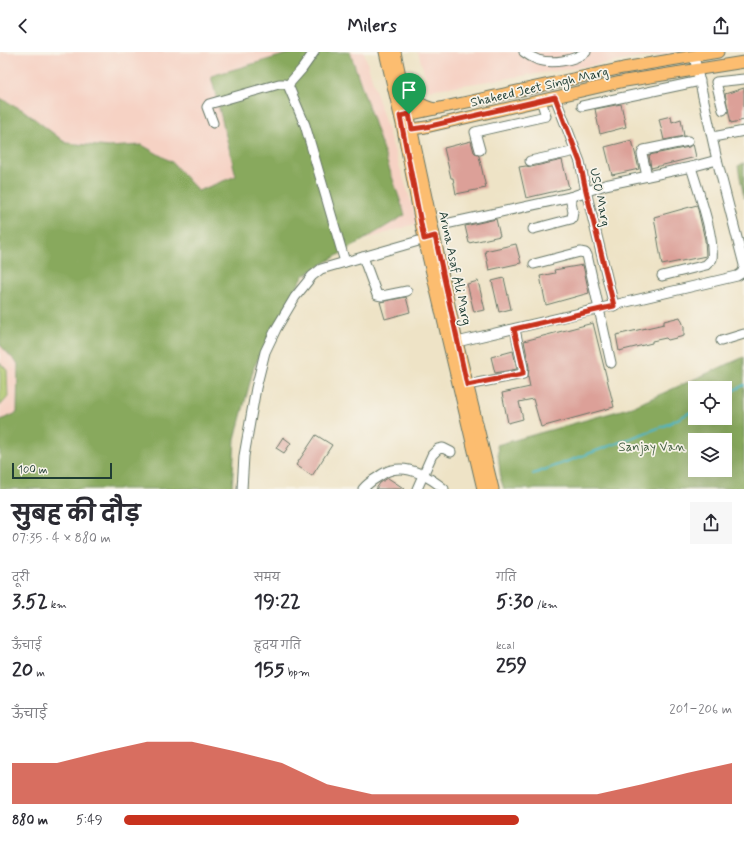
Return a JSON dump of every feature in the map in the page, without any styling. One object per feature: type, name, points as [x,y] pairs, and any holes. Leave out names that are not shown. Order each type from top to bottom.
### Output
[{"type":"main road","name":"Aruna Asaf Ali Marg","points":[[385,52],[405,115],[483,489]]},
{"type":"main road","name":"Aruna Asaf Ali Marg","points":[[395,52],[403,84],[405,115]]},
{"type":"main road","name":"Shaheed Jeet Singh Marg","points":[[405,115],[623,68],[718,52]]},
{"type":"main road","name":"Shaheed Jeet Singh Marg","points":[[408,130],[625,81],[743,62]]},
{"type":"main road","points":[[403,84],[408,93],[416,100],[425,106],[435,109]]},
{"type":"main road","name":"Aruna Asaf Ali Marg","points":[[430,238],[493,489]]},
{"type":"street","points":[[288,85],[314,52]]},
{"type":"street","points":[[524,52],[538,60],[552,61],[576,57],[586,52]]},
{"type":"street","points":[[457,342],[737,276],[743,272],[744,265],[717,160],[694,56]]},
{"type":"street","points":[[723,110],[716,82],[744,78],[743,62]]},
{"type":"street","points":[[582,106],[700,81]]},
{"type":"street","points":[[213,123],[207,107],[210,104],[279,84],[288,85]]},
{"type":"street","points":[[288,85],[305,126],[345,262]]},
{"type":"street","name":"USO Marg","points":[[555,97],[582,170],[614,306]]},
{"type":"street","points":[[480,150],[475,132],[546,116],[541,100]]},
{"type":"street","points":[[713,137],[744,131]]},
{"type":"street","points":[[647,176],[642,154],[644,150],[688,141]]},
{"type":"street","points":[[530,161],[576,151]]},
{"type":"street","points":[[450,223],[570,197],[605,185],[717,160]]},
{"type":"street","points":[[662,276],[706,265],[712,259],[713,252],[708,227],[691,167]]},
{"type":"street","points":[[533,229],[571,219],[573,215],[570,197]]},
{"type":"street","points":[[242,489],[245,449],[256,388],[268,344],[295,297],[312,276],[322,269],[430,238]]},
{"type":"street","points":[[534,264],[580,252],[587,255],[611,363]]},
{"type":"street","points":[[363,257],[377,295],[382,296],[407,291]]},
{"type":"street","points":[[467,385],[523,374],[514,329]]},
{"type":"street","points":[[721,341],[744,334]]},
{"type":"street","points":[[417,489],[435,451],[443,448],[451,452]]},
{"type":"street","points":[[363,489],[374,480],[393,469],[407,469],[424,475],[444,489]]},
{"type":"shaded area","points":[[0,52],[364,52],[418,223],[297,261],[0,489]]},
{"type":"shaded area","points":[[418,52],[681,52],[429,90]]},
{"type":"green space","points":[[294,52],[350,52],[405,215],[303,276],[254,367],[235,439],[232,489],[0,489],[0,420],[17,413],[18,364],[0,345],[0,98],[23,110],[66,143],[108,147],[142,145],[172,162],[198,191],[236,176],[211,76]]},
{"type":"green space","points":[[744,163],[744,198],[738,166]]},
{"type":"green space","name":"Sanjay Van","points":[[744,357],[744,489],[504,489],[501,480],[497,445],[632,407],[688,382],[688,425],[732,425],[732,381],[690,381]]},
{"type":"green space","points":[[0,363],[7,370],[8,397],[0,406]]},
{"type":"building","points":[[744,88],[744,120],[731,123],[725,94]]},
{"type":"building","points":[[621,104],[626,127],[600,134],[595,109]]},
{"type":"building","points":[[671,116],[672,122],[681,119],[684,136],[664,140],[659,119]]},
{"type":"building","points":[[632,140],[639,169],[612,175],[605,147]]},
{"type":"building","points":[[471,141],[474,152],[479,156],[486,188],[456,194],[444,148]]},
{"type":"building","points":[[693,144],[696,157],[651,168],[649,155],[689,147]]},
{"type":"building","points":[[562,160],[569,188],[526,198],[519,167],[531,167]]},
{"type":"building","points":[[697,205],[705,240],[706,256],[662,265],[654,217]]},
{"type":"building","points":[[496,219],[500,236],[469,243],[465,226]]},
{"type":"building","points":[[516,244],[521,263],[489,270],[485,251]]},
{"type":"building","points":[[583,265],[589,293],[546,305],[540,276],[555,273],[554,270]]},
{"type":"building","points":[[504,278],[511,309],[499,312],[492,281]]},
{"type":"building","points":[[478,281],[485,310],[474,312],[467,284]]},
{"type":"building","points":[[406,297],[410,312],[385,319],[380,302]]},
{"type":"building","points":[[680,317],[684,326],[684,336],[668,340],[666,338],[652,341],[652,343],[619,351],[616,335],[664,324],[664,321]]},
{"type":"building","points":[[593,323],[614,407],[541,427],[533,399],[519,402],[523,419],[508,423],[502,393],[530,387],[528,377],[529,367],[524,341]]},
{"type":"building","points":[[513,351],[517,369],[495,373],[491,357]]},
{"type":"building","points":[[316,435],[332,445],[312,476],[296,465]]},
{"type":"building","points":[[283,437],[291,443],[284,453],[276,448]]},
{"type":"building","points":[[388,478],[405,489],[376,489],[380,483]]},
{"type":"waterway","points":[[732,391],[744,385]]},
{"type":"waterway","points":[[533,474],[664,426],[688,414]]},
{"type":"route","points":[[555,97],[580,162],[614,306],[514,329],[524,371],[523,374],[467,385],[435,236],[424,239],[400,116],[409,114],[412,129],[555,97]]}]
